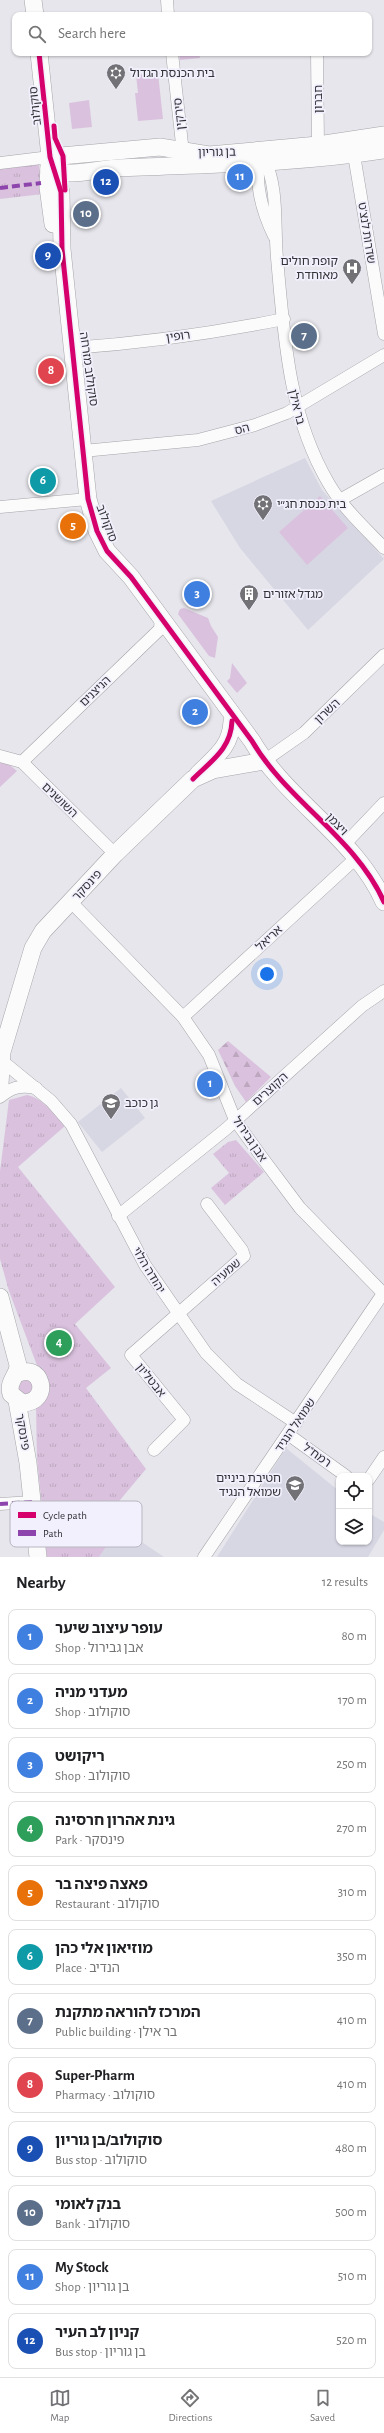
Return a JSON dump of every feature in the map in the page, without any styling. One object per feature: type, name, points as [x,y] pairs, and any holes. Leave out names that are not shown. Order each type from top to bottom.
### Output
[{"type":"street","points":[[33,0],[35,12]]},
{"type":"street","points":[[167,0],[168,12]]},
{"type":"street","name":"סוקולוב","points":[[39,56],[55,168],[61,192],[62,249],[86,499]]},
{"type":"street","name":"סירקין","points":[[172,56],[182,144],[179,150]]},
{"type":"street","name":"חברון","points":[[317,56],[318,145]]},
{"type":"street","name":"בן גוריון","points":[[55,168],[160,147],[209,155],[262,159],[318,145],[384,135]]},
{"type":"street","points":[[108,168],[116,162],[172,157],[179,150]]},
{"type":"street","name":"בן גוריון","points":[[55,168],[108,168],[354,155],[384,150]]},
{"type":"street","name":"שדרות לנצ'ט","points":[[354,155],[384,334]]},
{"type":"street","name":"בר אילן","points":[[262,159],[272,179],[276,240],[284,319],[296,408],[300,423],[329,484],[340,500],[384,548]]},
{"type":"street","points":[[0,163],[55,168]]},
{"type":"street","name":"סוקולוב","points":[[55,168],[48,193],[58,258],[86,499],[93,533],[108,562],[161,622],[252,741],[261,761]]},
{"type":"street","name":"רופין","points":[[72,348],[124,344],[251,326],[284,319]]},
{"type":"street","name":"הס","points":[[82,451],[198,440],[255,425],[296,408],[384,355]]},
{"type":"street","points":[[340,500],[384,476]]},
{"type":"street","points":[[0,507],[86,499]]},
{"type":"street","name":"סוקולוב","points":[[161,622],[261,761],[279,779]]},
{"type":"street","name":"הניצנים","points":[[22,762],[161,622]]},
{"type":"street","name":"השרון","points":[[261,761],[304,733],[384,655]]},
{"type":"street","points":[[193,779],[225,747],[231,734],[232,721]]},
{"type":"street","name":"השושנים","points":[[0,756],[22,762],[115,854]]},
{"type":"street","name":"פינסקר","points":[[0,1084],[1,1054],[33,948],[43,931],[115,854],[193,779],[213,770],[261,761]]},
{"type":"street","name":"ויצמן","points":[[279,779],[344,845],[382,893]]},
{"type":"street","points":[[344,845],[384,803]]},
{"type":"street","name":"אריאל","points":[[183,1017],[355,859]]},
{"type":"street","name":"אבן גבירול","points":[[70,902],[183,1017],[209,1055],[235,1120],[300,1208],[384,1293]]},
{"type":"street","name":"הקוצרים","points":[[118,1216],[235,1120],[362,1006],[384,991]]},
{"type":"street","name":"יהודה הלוי","points":[[1,1054],[51,1101],[71,1124],[145,1266],[176,1313],[206,1353],[237,1384],[296,1423]]},
{"type":"street","points":[[0,1097],[11,1088],[18,1086],[36,1088]]},
{"type":"street","name":"שמעיה","points":[[176,1313],[244,1256],[242,1250],[206,1204]]},
{"type":"street","name":"שמואל הנגיד","points":[[204,1557],[289,1435],[384,1293]]},
{"type":"street","points":[[0,1297],[18,1365],[9,1381],[11,1394],[25,1401],[37,1398],[41,1389],[41,1383],[7,1321]]},
{"type":"street","name":"אבטליון","points":[[154,1450],[184,1420],[130,1355],[176,1313]]},
{"type":"street","points":[[9,1381],[25,1371],[35,1374]]},
{"type":"street","name":"פינסקר","points":[[25,1401],[28,1463],[32,1501]]},
{"type":"street","name":"רמח\"ל","points":[[289,1435],[342,1473]]},
{"type":"street","points":[[372,1475],[384,1457]]},
{"type":"street","points":[[0,1504],[10,1503]]},
{"type":"shaded area","points":[[305,458],[322,490],[384,559],[308,630],[240,548],[211,501]]},
{"type":"shaded area","name":"גן כוכב","points":[[121,1088],[145,1118],[102,1152],[78,1122]]},
{"type":"shaded area","name":"חטיבת ביניים שמואל הנגיד","points":[[286,1448],[336,1489],[336,1545],[372,1545],[372,1515],[384,1522],[384,1530],[368,1557],[217,1557]]},
{"type":"shaded area","points":[[142,1542],[164,1557],[99,1557],[106,1547],[142,1547]]},
{"type":"green space","points":[[179,56],[200,56],[200,58],[180,60]]},
{"type":"green space","points":[[158,73],[163,119],[138,121],[135,93],[138,93],[136,75]]},
{"type":"green space","points":[[89,100],[92,127],[72,129],[69,103]]},
{"type":"green space","points":[[38,158],[43,194],[0,199],[0,163]]},
{"type":"green space","points":[[320,496],[348,528],[307,565],[279,532]]},
{"type":"green space","points":[[184,608],[208,618],[218,637],[215,658],[209,656],[178,614],[180,609]]},
{"type":"green space","points":[[232,663],[247,683],[237,693],[227,681],[230,678]]},
{"type":"green space","points":[[0,760],[5,761],[17,771],[0,787]]},
{"type":"green space","points":[[228,1041],[271,1077],[246,1102],[235,1086],[218,1050]]},
{"type":"green space","points":[[27,1095],[33,1097],[53,1112],[65,1126],[18,1167],[115,1287],[75,1324],[111,1368],[86,1388],[146,1469],[119,1501],[41,1501],[37,1459],[36,1408],[47,1392],[9,1291],[0,1259],[0,1171],[9,1100]]},
{"type":"green space","points":[[236,1140],[264,1172],[225,1205],[211,1188],[229,1173],[213,1154],[228,1142]]},
{"type":"green space","points":[[16,1378],[37,1382],[29,1399],[13,1386]]},
{"type":"green space","points":[[46,1547],[106,1547],[99,1557],[47,1557]]},
{"type":"marked path","points":[[0,188],[41,183]]},
{"type":"marked path","points":[[0,1504],[10,1503]]},
{"type":"cycle path","name":"סוקולוב מזרחה","points":[[39,56],[50,157],[61,192],[62,249],[88,499],[97,531],[107,551],[131,577],[267,763],[283,782],[356,858],[372,879],[384,902]]},
{"type":"cycle path","points":[[54,126],[55,138],[63,156],[65,190]]},
{"type":"cycle path","points":[[193,779],[219,754],[224,747],[231,731],[232,721]]},
{"type":"place","name":"בית הכנסת הגדול","points":[[116,90]]},
{"type":"place","name":"My Stock","points":[[240,177]]},
{"type":"place","name":"קניון לב העיר","points":[[106,182]]},
{"type":"place","name":"בנק לאומי","points":[[86,214]]},
{"type":"place","name":"סוקולוב/בן גוריון","points":[[48,256]]},
{"type":"place","name":"קופת חולים מאוחדת","points":[[352,285]]},
{"type":"place","name":"המרכז להוראה מתקנת","points":[[304,336]]},
{"type":"place","name":"Super-Pharm","points":[[51,371]]},
{"type":"place","name":"מוזיאון אלי כהן","points":[[43,481]]},
{"type":"place","name":"בית כנסת חג״י","points":[[263,521]]},
{"type":"place","name":"פאצה פיצה בר","points":[[73,526]]},
{"type":"place","name":"ריקושט","points":[[197,594]]},
{"type":"place","name":"מגדל אזורים","points":[[249,611]]},
{"type":"place","name":"מעדני מניה","points":[[195,712]]},
{"type":"place","name":"עופר עיצוב שיער","points":[[210,1084]]},
{"type":"place","name":"גן כוכב","points":[[111,1120]]},
{"type":"place","name":"גינת אהרון חרסינה","points":[[59,1343]]},
{"type":"place","name":"חטיבת ביניים שמואל הנגיד","points":[[295,1502]]}]
